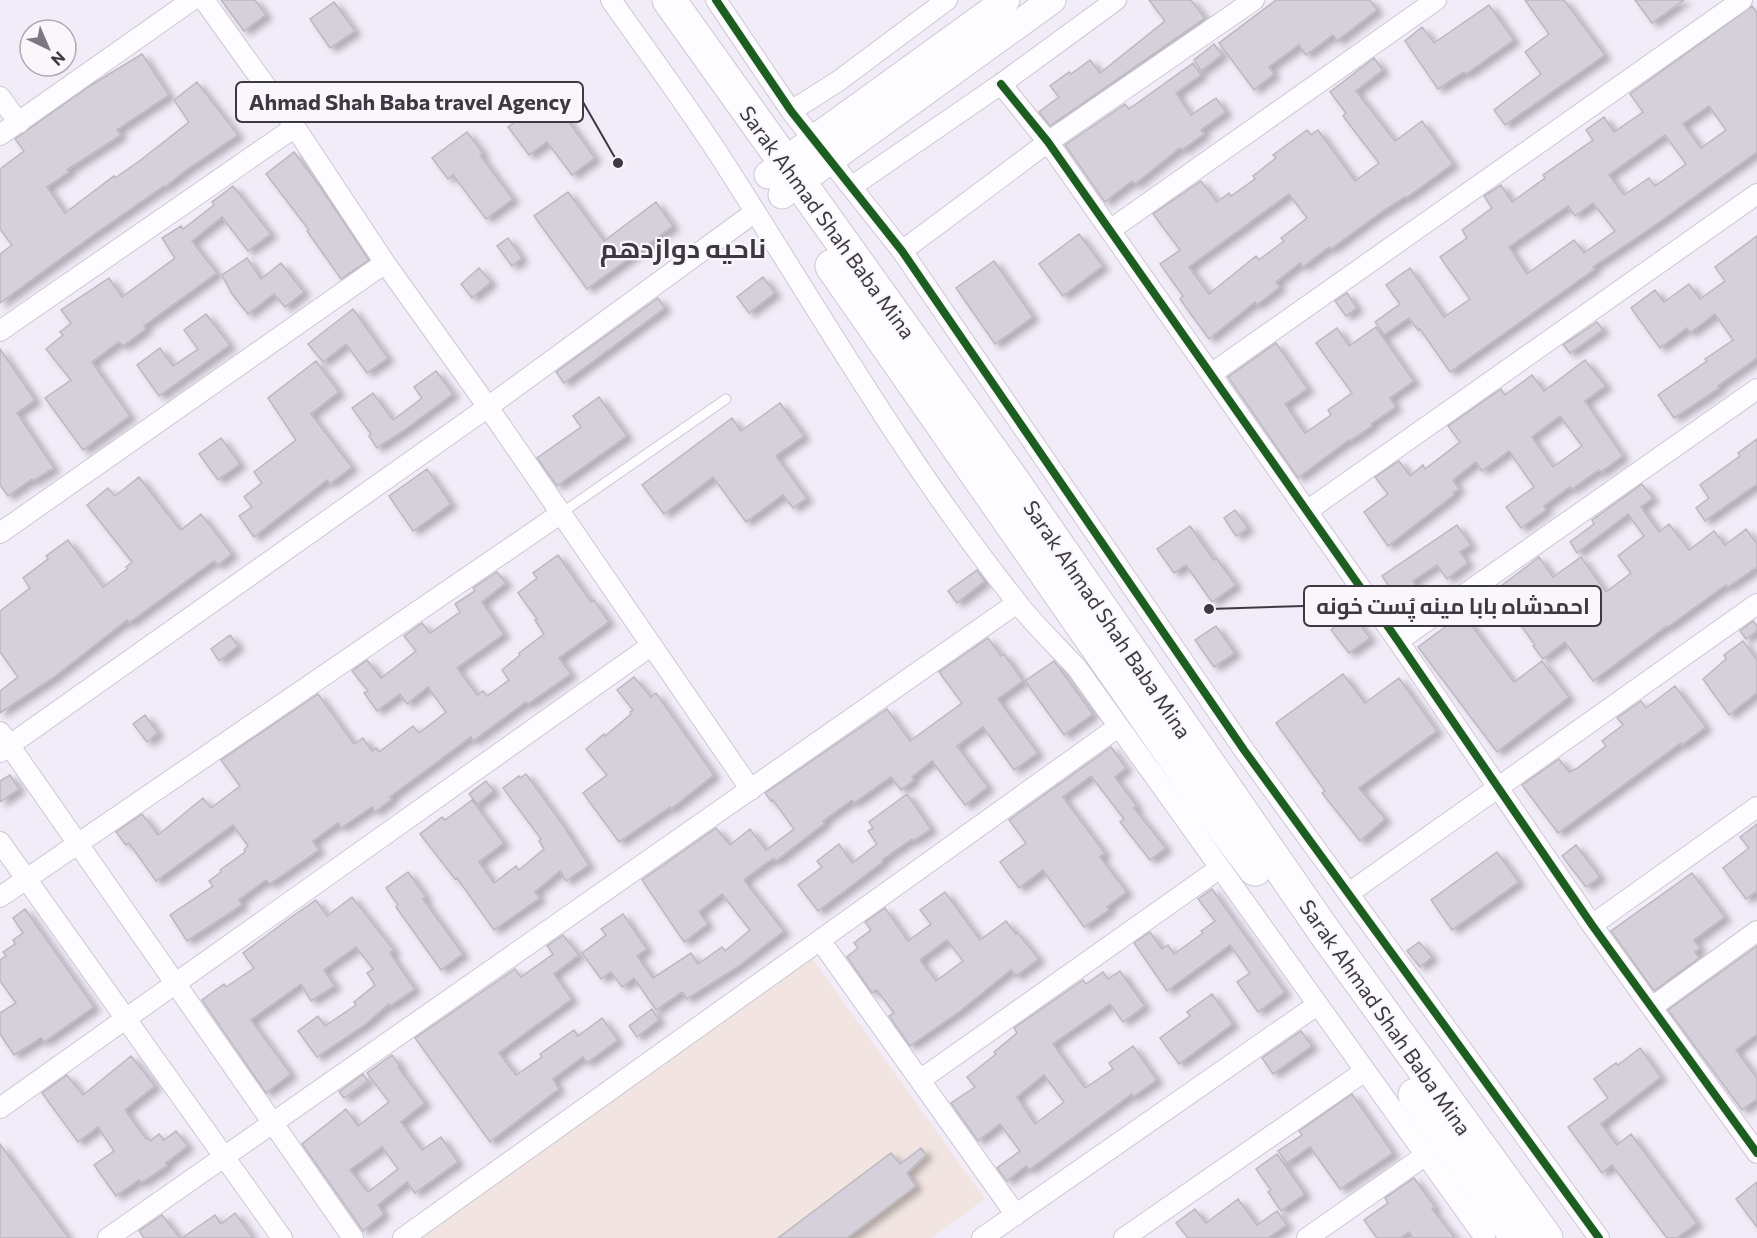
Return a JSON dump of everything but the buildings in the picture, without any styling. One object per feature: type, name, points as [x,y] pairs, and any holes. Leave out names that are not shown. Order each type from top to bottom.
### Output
[{"type":"highway","points":[[643,0],[784,179],[947,429],[1207,805],[1309,943],[1456,1155],[1517,1238]]},
{"type":"highway","name":"Sarak Ahmad Shah Baba Mina","points":[[669,0],[784,179],[1013,481],[1326,934],[1546,1238]]},
{"type":"main road","points":[[784,179],[1006,0]]},
{"type":"main road","points":[[822,149],[1052,0]]},
{"type":"street","points":[[0,135],[192,0]]},
{"type":"street","points":[[204,0],[295,127],[386,263],[488,407],[751,790]]},
{"type":"street","points":[[611,0],[700,126],[886,420],[950,512],[1017,603],[1077,668],[1485,1238]]},
{"type":"street","points":[[716,0],[791,111],[902,250],[1244,750],[1599,1238]]},
{"type":"street","points":[[791,111],[837,82],[947,0]]},
{"type":"street","points":[[851,188],[1001,84],[1116,0]]},
{"type":"street","points":[[902,250],[1048,142],[1254,0]]},
{"type":"street","points":[[1110,230],[1436,0]]},
{"type":"street","points":[[1211,374],[1742,0]]},
{"type":"street","points":[[1001,84],[1048,142],[1110,230],[1398,641],[1592,925],[1755,1145]]},
{"type":"street","points":[[0,97],[19,123]]},
{"type":"street","points":[[0,331],[295,127]]},
{"type":"street","points":[[1307,511],[1757,194]]},
{"type":"street","points":[[353,1238],[78,843],[3,743],[488,407],[755,212]]},
{"type":"street","points":[[0,533],[386,263]]},
{"type":"street","points":[[1398,641],[1757,389]]},
{"type":"street","points":[[0,897],[560,514]]},
{"type":"street","points":[[108,1238],[1017,603]]},
{"type":"street","points":[[1349,893],[1757,604]]},
{"type":"street","points":[[0,1108],[652,645]]},
{"type":"street","points":[[403,1238],[1118,727]]},
{"type":"street","points":[[1592,925],[1757,807]]},
{"type":"street","points":[[0,842],[282,1238]]},
{"type":"street","points":[[920,1080],[1220,868]]},
{"type":"street","points":[[1652,1007],[1757,931]]},
{"type":"street","points":[[820,940],[1016,1215]]},
{"type":"street","points":[[982,1238],[1317,1005]]},
{"type":"street","points":[[1124,1238],[1365,1071]]},
{"type":"street","points":[[1307,1238],[1426,1155]]},
{"type":"lane","points":[[560,514],[726,399]]},
{"type":"shaded area","points":[[811,957],[985,1199],[931,1238],[421,1238]]},
{"type":"cycle path","points":[[716,0],[791,111],[902,251],[1244,750],[1599,1238]]},
{"type":"cycle path","points":[[1001,84],[1048,142],[1398,641],[1592,925],[1757,1153]]},
{"type":"place","name":"Ahmad Shah Baba travel Agency","points":[[618,163]]},
{"type":"place","name":"احمدشاه بابا مینه پُست خونه","points":[[1209,609]]},
{"type":"district","name":"ناحیه دوازدهم","points":[[683,247]]}]
